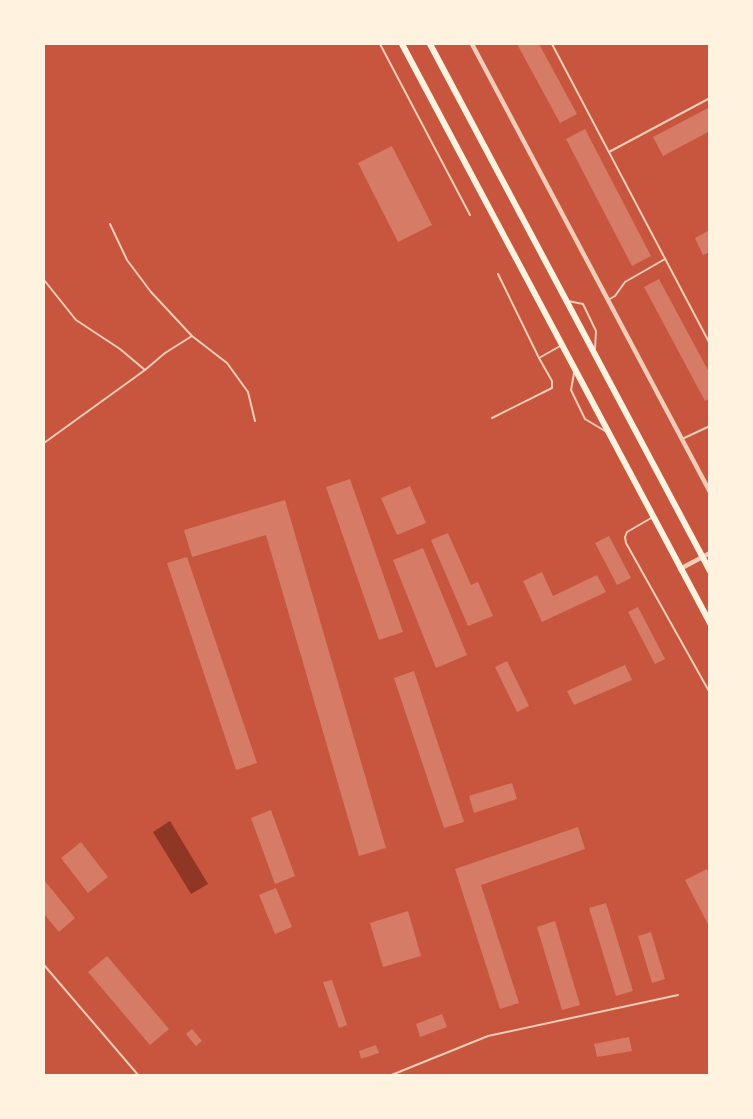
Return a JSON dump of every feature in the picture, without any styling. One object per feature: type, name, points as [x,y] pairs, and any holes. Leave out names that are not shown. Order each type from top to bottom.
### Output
[{"type":"main road","points":[[402,44],[710,623]]},
{"type":"main road","points":[[430,44],[710,571]]},
{"type":"street","points":[[472,44],[710,492]]},
{"type":"street","points":[[680,569],[710,553]]},
{"type":"lane","points":[[380,44],[470,215]]},
{"type":"lane","points":[[552,44],[710,344]]},
{"type":"lane","points":[[609,152],[710,98]]},
{"type":"lane","points":[[110,224],[127,260],[151,292],[192,336],[227,363],[248,392],[255,421]]},
{"type":"lane","points":[[608,300],[615,296],[625,282],[665,259]]},
{"type":"lane","points":[[492,418],[552,388],[552,381],[498,274]]},
{"type":"lane","points":[[44,280],[76,320],[120,349],[145,370]]},
{"type":"lane","points":[[566,300],[583,304],[590,316],[596,331],[595,354]]},
{"type":"lane","points":[[44,443],[165,353],[192,336]]},
{"type":"lane","points":[[539,358],[562,345]]},
{"type":"lane","points":[[575,370],[571,390],[585,419],[609,433]]},
{"type":"lane","points":[[681,440],[710,426]]},
{"type":"lane","points":[[652,517],[627,532],[626,543],[710,693]]},
{"type":"lane","points":[[44,964],[139,1076]]},
{"type":"lane","points":[[389,1076],[488,1036],[678,995]]},
{"type":"shaded area","points":[[170,821],[208,884],[191,894],[153,832]]},
{"type":"building","points":[[517,44],[539,44],[577,114],[560,123]]},
{"type":"building","points":[[710,107],[710,131],[663,156],[653,137]]},
{"type":"building","points":[[585,129],[651,256],[632,266],[566,139]]},
{"type":"building","points":[[392,146],[432,225],[398,242],[358,163]]},
{"type":"building","points":[[710,230],[710,252],[703,255],[695,238]]},
{"type":"building","points":[[659,279],[710,374],[710,398],[705,401],[644,287]]},
{"type":"building","points":[[350,479],[403,632],[379,640],[326,487]]},
{"type":"building","points":[[410,486],[426,523],[397,535],[381,498]]},
{"type":"building","points":[[285,500],[386,848],[359,856],[266,535],[192,557],[184,530]]},
{"type":"building","points":[[448,533],[471,585],[478,582],[493,616],[468,626],[431,540]]},
{"type":"building","points":[[609,536],[631,578],[617,585],[595,543]]},
{"type":"building","points":[[423,548],[467,655],[436,668],[393,560]]},
{"type":"building","points":[[187,557],[257,763],[236,770],[167,563]]},
{"type":"building","points":[[542,572],[553,596],[597,575],[606,592],[542,622],[523,581]]},
{"type":"building","points":[[638,607],[665,659],[655,664],[628,612]]},
{"type":"building","points":[[507,661],[529,706],[517,712],[495,667]]},
{"type":"building","points":[[625,665],[632,680],[574,705],[567,691]]},
{"type":"building","points":[[414,671],[464,822],[444,828],[394,678]]},
{"type":"building","points":[[512,783],[517,799],[474,813],[469,796]]},
{"type":"building","points":[[271,810],[295,876],[275,884],[251,818]]},
{"type":"building","points":[[578,827],[585,849],[481,885],[519,1003],[500,1009],[455,869]]},
{"type":"building","points":[[81,842],[108,877],[88,893],[61,858]]},
{"type":"building","points":[[707,869],[710,875],[710,928],[685,880]]},
{"type":"building","points":[[44,880],[75,918],[59,932],[44,914]]},
{"type":"building","points":[[276,888],[292,927],[275,934],[259,895]]},
{"type":"building","points":[[606,903],[633,991],[616,996],[589,908]]},
{"type":"building","points":[[408,911],[421,956],[383,967],[370,923]]},
{"type":"building","points":[[555,921],[580,1005],[562,1010],[537,927]]},
{"type":"building","points":[[651,932],[665,979],[652,983],[638,936]]},
{"type":"building","points":[[107,956],[169,1029],[150,1045],[88,972]]},
{"type":"building","points":[[332,980],[347,1025],[339,1028],[323,982]]},
{"type":"building","points":[[442,1014],[447,1027],[420,1037],[416,1024]]},
{"type":"building","points":[[192,1029],[202,1041],[196,1046],[186,1034]]},
{"type":"building","points":[[629,1037],[632,1051],[597,1057],[594,1044]]},
{"type":"building","points":[[376,1045],[379,1053],[361,1059],[359,1051]]}]
